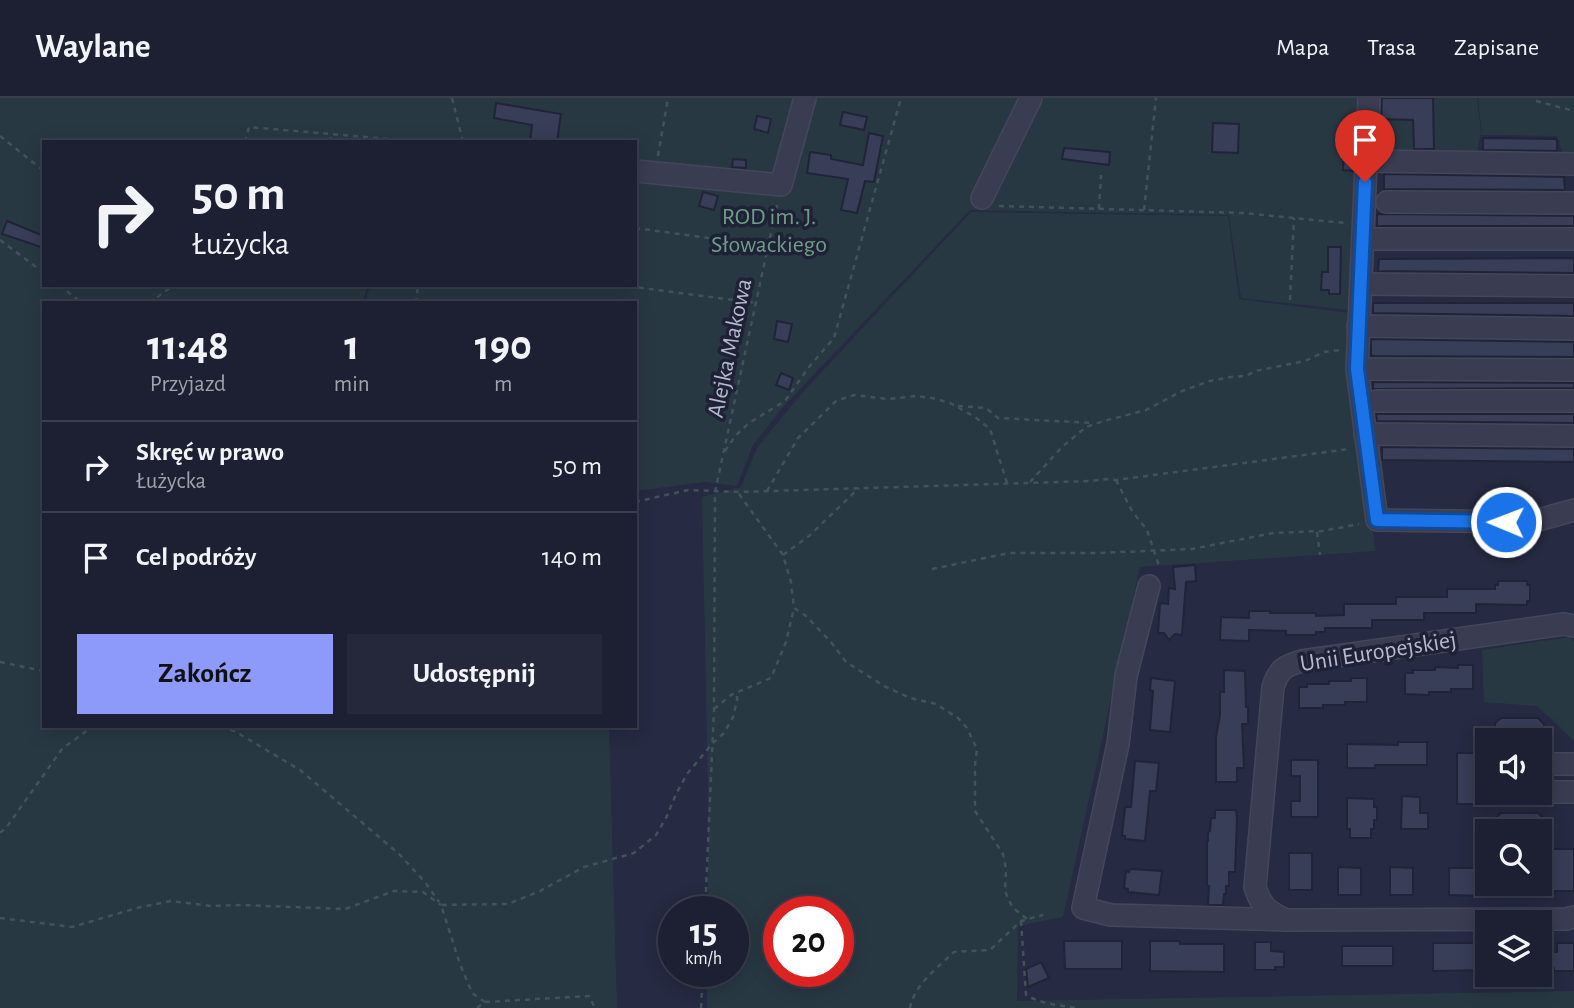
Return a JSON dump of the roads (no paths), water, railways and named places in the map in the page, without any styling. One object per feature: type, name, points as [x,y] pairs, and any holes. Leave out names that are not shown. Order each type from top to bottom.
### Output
[{"type":"street","points":[[645,172],[781,185],[806,98]]},
{"type":"street","points":[[982,198],[1031,98]]},
{"type":"street","points":[[1369,98],[1357,360],[1377,520],[1531,522],[1574,510]]},
{"type":"street","points":[[1366,161],[1574,163]]},
{"type":"street","points":[[1387,202],[1574,203]]},
{"type":"street","points":[[1363,231],[1574,239]]},
{"type":"street","points":[[1361,284],[1574,286]]},
{"type":"street","points":[[1358,326],[1574,329]]},
{"type":"street","points":[[1357,360],[1574,370]]},
{"type":"street","points":[[1377,401],[1574,401]]},
{"type":"street","points":[[1459,401],[1460,435]]},
{"type":"street","points":[[1366,440],[1460,435],[1574,436]]},
{"type":"street","points":[[1149,586],[1126,676],[1118,744],[1083,908],[1111,915],[1286,920],[1574,917]]},
{"type":"street","name":"Unii Europejskiej","points":[[1286,920],[1270,913],[1260,901],[1255,887],[1273,687],[1278,675],[1287,665],[1564,624],[1574,626]]},
{"type":"street","points":[[1552,764],[1574,764]]},
{"type":"street","points":[[1552,792],[1574,792]]},
{"type":"park label","name":"ROD im. J. Słowackiego","points":[[769,230]]}]
